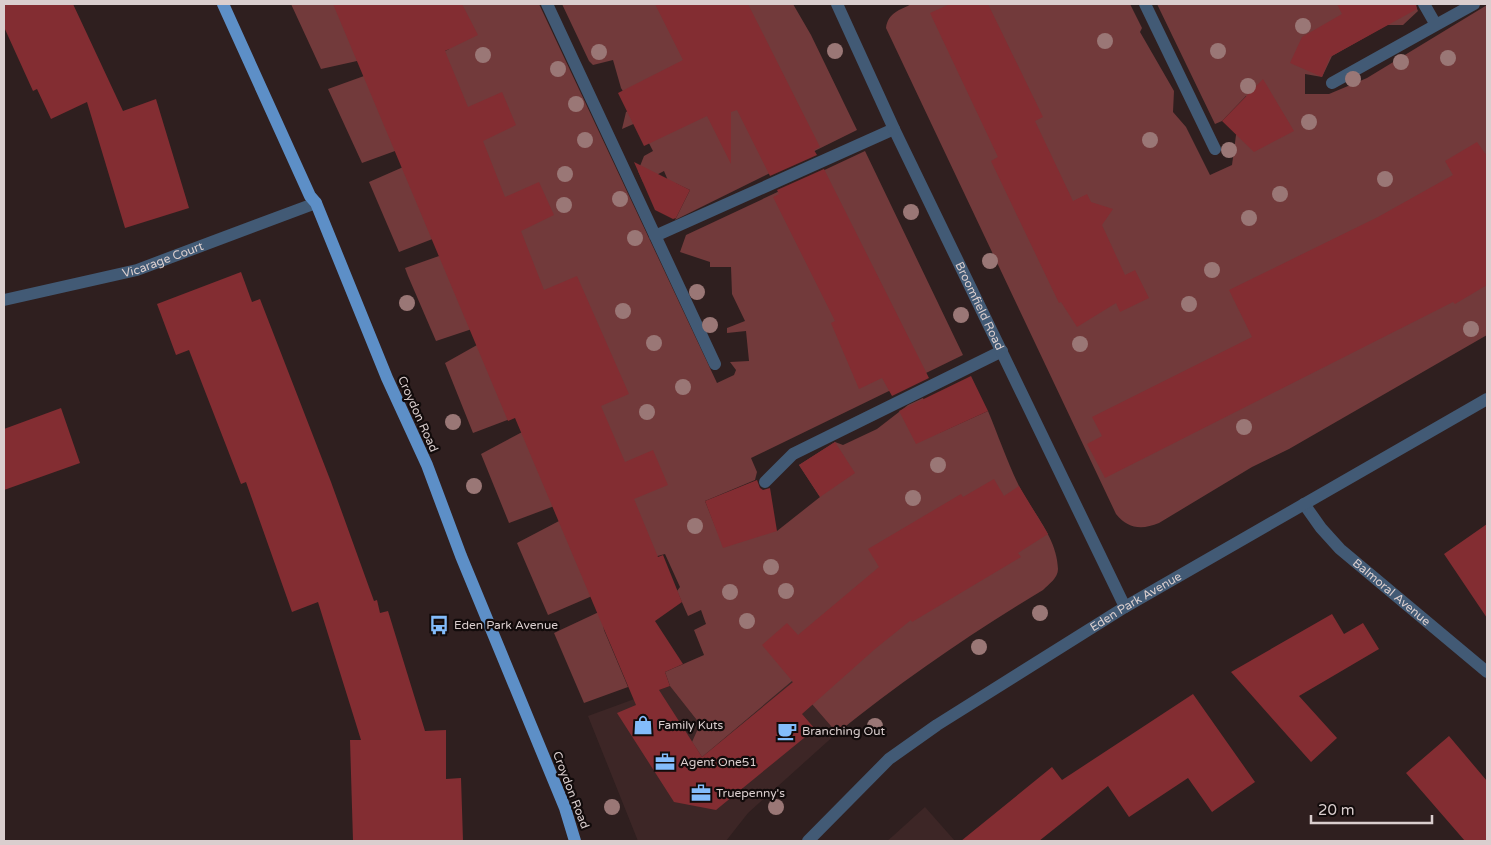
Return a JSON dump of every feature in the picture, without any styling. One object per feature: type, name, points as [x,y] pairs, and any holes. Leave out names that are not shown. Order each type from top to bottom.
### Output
[{"type":"main road","name":"Croydon Road","points":[[223,4],[310,196],[316,203],[387,378],[427,465],[461,556],[561,799],[575,841]]},
{"type":"street","points":[[547,4],[715,364]]},
{"type":"street","name":"Broomfield Road","points":[[838,4],[894,129],[1125,607]]},
{"type":"street","points":[[1145,4],[1215,148]]},
{"type":"street","points":[[1424,4],[1436,25]]},
{"type":"street","points":[[1332,83],[1474,4]]},
{"type":"street","points":[[655,236],[894,129]]},
{"type":"street","name":"Vicarage Court","points":[[4,300],[137,270],[316,203]]},
{"type":"street","points":[[765,482],[793,454],[1002,351]]},
{"type":"street","name":"Eden Park Avenue","points":[[808,841],[889,759],[937,724],[1125,607],[1487,399]]},
{"type":"street","name":"Balmoral Avenue","points":[[1304,504],[1321,528],[1340,549],[1487,672]]},
{"type":"shaded area","points":[[291,4],[539,4],[717,383],[734,375],[736,370],[730,362],[749,361],[746,331],[727,333],[727,328],[745,321],[732,294],[731,267],[710,267],[710,262],[680,252],[686,235],[865,151],[963,355],[751,458],[757,472],[755,480],[705,501],[718,533],[777,531],[820,497],[799,465],[835,442],[843,445],[877,429],[908,405],[923,398],[939,433],[988,411],[1019,486],[1049,536],[1057,557],[1058,572],[1055,578],[1043,590],[964,640],[912,676],[837,733],[792,681],[702,757],[692,742],[700,724],[670,686],[665,672],[704,655],[694,630],[706,624],[701,610],[688,616],[677,591],[680,587],[665,554],[643,560],[648,572],[548,615],[517,543],[559,521],[557,505],[509,523],[481,454],[526,430],[565,398],[473,433],[445,363],[477,345],[522,308],[469,330],[436,341],[408,276],[405,268],[439,256],[484,219],[399,252],[369,182],[458,143],[395,151],[362,163],[328,89],[364,76],[425,62],[449,49],[357,61],[321,69]]},
{"type":"shaded area","points":[[562,4],[793,4],[811,35],[857,130],[675,220],[690,190],[675,183],[669,183],[664,171],[643,182],[638,171],[644,156],[653,151],[638,122],[622,129],[626,112],[633,108],[621,88],[613,60],[593,65],[589,61]]},
{"type":"shaded area","points":[[912,4],[1130,4],[1142,28],[1140,32],[1174,91],[1173,112],[1186,127],[1210,175],[1232,165],[1236,135],[1260,110],[1246,96],[1222,121],[1215,124],[1157,4],[1415,4],[1418,11],[1403,25],[1387,25],[1332,56],[1322,77],[1305,74],[1305,94],[1329,94],[1367,78],[1487,5],[1487,335],[1289,449],[1252,467],[1159,523],[1147,527],[1136,527],[1125,523],[1116,514],[886,28],[892,15]]},
{"type":"shaded area","points":[[601,611],[604,630],[628,687],[584,703],[554,633]]},
{"type":"shaded area","points":[[762,645],[837,733],[748,813],[726,841],[638,841],[588,716],[670,686]]},
{"type":"shaded area","points":[[925,807],[955,841],[887,841],[893,836]]},
{"type":"building","points":[[4,4],[73,4],[123,111],[156,99],[189,208],[125,228],[87,102],[51,119],[37,89],[33,91],[4,27]]},
{"type":"building","points":[[333,4],[462,4],[478,35],[445,51],[468,107],[502,92],[516,125],[483,141],[505,197],[539,182],[554,215],[521,231],[544,290],[577,276],[629,394],[601,406],[625,462],[653,450],[668,485],[634,499],[658,557],[663,555],[682,602],[655,621],[683,664],[665,672],[670,686],[659,690],[702,757],[793,682],[762,645],[787,623],[798,635],[879,567],[868,549],[961,494],[963,497],[994,479],[1004,496],[1019,486],[1048,534],[1018,553],[1021,557],[912,622],[911,620],[875,649],[802,714],[815,729],[716,810],[674,802],[617,713],[636,705],[515,418],[508,421]]},
{"type":"building","points":[[655,4],[748,4],[820,147],[814,150],[817,155],[770,176],[737,110],[731,112],[731,164],[707,116],[644,146],[618,93],[683,60]]},
{"type":"building","points":[[950,4],[988,4],[1043,117],[1035,121],[1073,201],[1087,194],[1091,202],[1113,209],[1102,225],[1125,275],[1135,270],[1149,298],[1120,312],[1116,303],[1077,327],[1061,302],[1059,303],[991,161],[998,157],[930,13]]},
{"type":"building","points":[[1337,4],[1416,4],[1417,9],[1330,57],[1322,77],[1290,63],[1302,37],[1342,14]]},
{"type":"building","points":[[1263,79],[1294,131],[1254,152],[1222,121]]},
{"type":"building","points":[[1477,142],[1487,156],[1487,285],[1455,304],[1453,302],[1105,478],[1087,444],[1102,436],[1092,417],[1252,337],[1229,290],[1378,217],[1453,175],[1445,161]]},
{"type":"building","points":[[634,162],[690,190],[676,218],[673,219],[655,210]]},
{"type":"building","points":[[824,169],[929,378],[892,396],[882,378],[859,389],[831,323],[835,321],[773,197],[779,194],[777,190]]},
{"type":"building","points":[[241,272],[252,302],[260,299],[331,482],[374,601],[377,600],[380,613],[388,611],[425,731],[446,730],[446,779],[461,778],[463,841],[353,841],[350,740],[361,740],[318,602],[292,612],[246,482],[241,484],[189,350],[176,355],[157,304]]},
{"type":"building","points":[[971,376],[988,411],[916,444],[899,411]]},
{"type":"building","points":[[61,408],[80,463],[4,490],[4,429]]},
{"type":"building","points":[[835,442],[855,473],[820,497],[799,465]]},
{"type":"building","points":[[757,480],[760,488],[763,490],[770,488],[777,531],[723,548],[705,501]]},
{"type":"building","points":[[1487,524],[1487,618],[1444,554]]},
{"type":"building","points":[[1332,614],[1344,634],[1363,623],[1379,649],[1299,696],[1337,738],[1311,762],[1231,672]]},
{"type":"building","points":[[1193,694],[1255,782],[1212,812],[1188,778],[1129,817],[1108,786],[1039,841],[961,841],[1052,767],[1062,780]]},
{"type":"building","points":[[1449,736],[1487,781],[1487,841],[1465,841],[1406,773]]},
{"type":"place","name":"Eden Park Avenue","points":[[439,625]]},
{"type":"place","name":"Family Kuts","points":[[643,725]]},
{"type":"place","name":"Branching Out","points":[[787,731]]},
{"type":"place","name":"Agent One51","points":[[665,762]]},
{"type":"place","name":"Truepenny's","points":[[701,793]]}]
